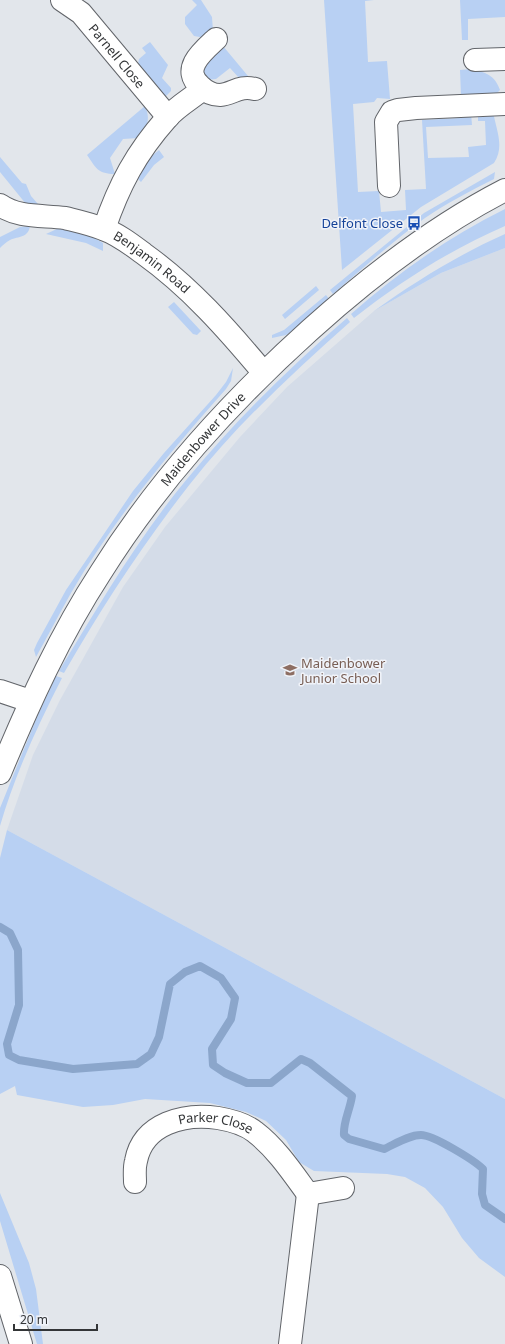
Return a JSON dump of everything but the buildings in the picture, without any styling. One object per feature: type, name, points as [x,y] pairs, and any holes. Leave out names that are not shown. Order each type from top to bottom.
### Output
[{"type":"street","name":"Parnell Close","points":[[62,0],[74,6],[81,13],[168,117]]},
{"type":"street","points":[[216,39],[196,60],[192,67],[195,82],[203,89],[218,95],[247,87],[256,89]]},
{"type":"street","points":[[475,60],[505,59]]},
{"type":"street","points":[[104,229],[116,196],[129,169],[168,117],[203,89]]},
{"type":"street","points":[[389,186],[386,122],[392,112],[416,108],[505,104]]},
{"type":"street","name":"Maidenbower Drive","points":[[0,773],[30,702],[80,606],[126,533],[208,429],[263,372],[340,304],[395,259],[453,219],[505,190]]},
{"type":"street","name":"Benjamin Road","points":[[3,211],[65,218],[104,229],[138,249],[165,269],[191,292],[263,372]]},
{"type":"street","points":[[0,691],[30,702]]},
{"type":"street","name":"Parker Close","points":[[135,1182],[136,1161],[142,1146],[151,1134],[170,1121],[188,1117],[207,1116],[232,1120],[254,1131],[268,1143],[308,1194]]},
{"type":"street","points":[[290,1344],[308,1194],[343,1188]]},
{"type":"street","points":[[0,1276],[21,1344]]},
{"type":"shaded area","points":[[192,0],[201,0],[212,17],[213,31],[206,38],[194,36],[185,24],[185,17],[197,5]]},
{"type":"shaded area","points":[[324,0],[374,0],[365,1],[368,62],[387,61],[390,99],[377,98],[374,102],[353,104],[358,192],[379,191],[381,212],[406,210],[405,190],[426,189],[422,120],[460,118],[465,113],[471,113],[472,125],[426,127],[428,158],[469,157],[468,147],[486,145],[485,121],[478,121],[478,113],[493,111],[499,138],[499,150],[494,163],[421,207],[342,270]]},
{"type":"shaded area","points":[[460,0],[505,0],[505,17],[468,19],[468,40],[462,40]]},
{"type":"shaded area","points":[[150,42],[168,65],[162,78],[171,88],[171,91],[165,97],[148,83],[138,64],[139,59],[146,53],[142,48]]},
{"type":"shaded area","points":[[223,46],[248,76],[240,79],[230,68],[216,79],[206,80],[203,75],[204,62]]},
{"type":"shaded area","points":[[471,69],[481,71],[489,75],[498,85],[500,90],[494,96],[461,96],[460,70]]},
{"type":"shaded area","points":[[145,106],[148,119],[142,134],[139,138],[123,139],[110,158],[115,174],[105,173],[98,169],[87,155]]},
{"type":"shaded area","points":[[159,150],[164,157],[154,165],[141,182],[135,176],[148,159]]},
{"type":"shaded area","points":[[0,157],[22,183],[26,184],[31,196],[38,204],[26,204],[0,172]]},
{"type":"shaded area","points":[[495,172],[494,179],[459,197],[425,218],[390,245],[333,294],[330,290],[424,213]]},
{"type":"shaded area","points":[[505,209],[505,226],[465,245],[426,267],[390,291],[354,318],[351,314],[387,284],[424,257],[464,231]]},
{"type":"shaded area","points":[[30,226],[25,235],[10,240],[0,248],[0,237],[20,227]]},
{"type":"shaded area","points":[[59,228],[93,237],[103,243],[103,251],[86,243],[46,234]]},
{"type":"shaded area","points":[[505,234],[505,248],[441,273],[374,311],[438,269]]},
{"type":"shaded area","name":"Maidenbower Junior School","points":[[505,248],[505,1099],[7,830],[33,755],[60,700],[123,587],[165,527],[240,437],[287,387],[374,311],[441,273]]},
{"type":"shaded area","points":[[316,286],[319,290],[285,319],[282,315]]},
{"type":"shaded area","points":[[326,295],[329,299],[292,331],[286,335],[272,338],[272,335],[284,330]]},
{"type":"shaded area","points":[[174,302],[201,331],[197,335],[193,334],[168,307]]},
{"type":"shaded area","points":[[347,318],[350,322],[267,399],[227,440],[190,484],[124,576],[64,673],[59,671],[104,597],[169,501],[205,457],[244,415]]},
{"type":"shaded area","points":[[233,368],[231,381],[226,389],[163,462],[105,539],[71,593],[36,657],[34,650],[37,643],[66,590],[133,491],[164,453],[216,395],[226,382]]},
{"type":"shaded area","points":[[56,676],[62,678],[28,750],[0,826],[0,808],[37,717]]},
{"type":"shaded area","points":[[7,830],[505,1099],[505,1277],[479,1258],[462,1238],[443,1207],[425,1188],[405,1177],[387,1174],[314,1171],[299,1162],[286,1140],[266,1121],[246,1112],[210,1103],[145,1099],[113,1105],[83,1107],[17,1095],[15,1086],[0,1094],[0,858]]},
{"type":"shaded area","points":[[0,1193],[29,1263],[36,1289],[43,1344],[37,1344],[0,1221]]},
{"type":"waterway","points":[[0,927],[10,933],[18,950],[19,1005],[7,1044],[9,1055],[19,1060],[73,1069],[137,1064],[151,1054],[159,1037],[170,984],[185,972],[200,966],[221,978],[235,998],[231,1019],[212,1049],[213,1065],[225,1073],[247,1083],[271,1083],[301,1059],[310,1063],[352,1096],[344,1135],[349,1139],[384,1149],[416,1135],[427,1136],[444,1143],[463,1154],[483,1169],[482,1194],[485,1205],[505,1219]]},
{"type":"place","name":"Delfont Close","points":[[414,223]]},
{"type":"place","name":"Maidenbower Junior School","points":[[290,670]]}]
